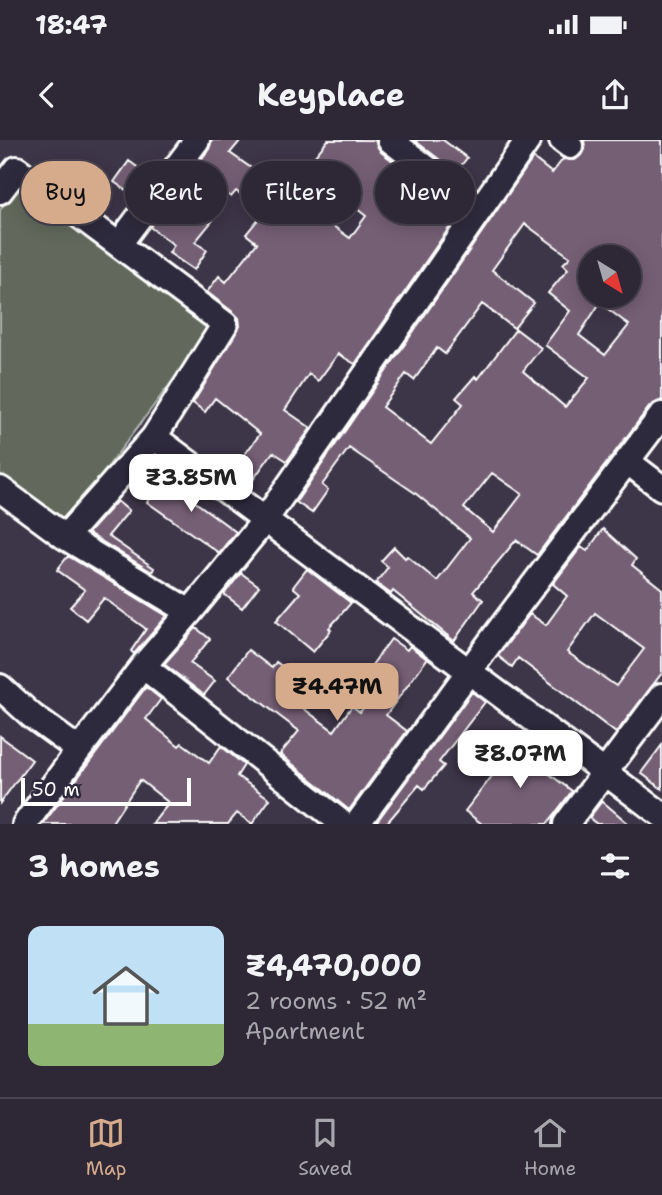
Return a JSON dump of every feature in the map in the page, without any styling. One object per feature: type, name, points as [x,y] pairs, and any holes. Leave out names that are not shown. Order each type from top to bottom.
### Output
[{"type":"street","points":[[119,244],[197,140]]},
{"type":"street","points":[[390,140],[481,209]]},
{"type":"street","points":[[24,824],[143,666],[265,520],[528,140]]},
{"type":"street","points":[[0,191],[17,169],[225,324],[154,437],[65,537]]},
{"type":"street","points":[[357,824],[662,415]]},
{"type":"street","points":[[154,437],[662,815]]},
{"type":"street","points":[[628,462],[662,488]]},
{"type":"street","points":[[0,489],[65,537],[190,612]]},
{"type":"street","points":[[143,666],[343,824]]},
{"type":"street","points":[[0,687],[32,716],[79,750]]},
{"type":"street","points":[[566,824],[662,696]]},
{"type":"green space","points":[[19,185],[21,224],[72,224],[212,328],[64,525],[0,477],[0,210]]},
{"type":"building","points":[[212,140],[241,140],[230,153],[241,161],[241,194],[236,191],[231,197],[227,194],[227,161],[200,161]]},
{"type":"building","points":[[328,140],[375,140],[381,152],[393,161],[375,161],[375,224],[451,225],[355,364],[338,354],[318,381],[309,374],[285,410],[311,428],[287,461],[273,452],[247,488],[229,475],[260,434],[215,398],[205,412],[193,403],[240,326],[239,318],[207,292],[219,276],[226,282],[257,243],[246,234],[254,224],[330,224],[350,238],[366,216],[361,212],[361,161],[311,161]]},
{"type":"building","points":[[414,140],[443,140],[467,158],[465,161],[442,161]]},
{"type":"building","points":[[584,140],[662,140],[662,400],[650,406],[537,555],[516,540],[473,592],[483,600],[454,641],[393,591],[391,594],[376,583],[388,567],[381,561],[394,547],[437,581],[470,538],[415,493],[349,448],[322,485],[328,490],[312,513],[296,502],[533,158],[552,173],[563,159],[575,160],[585,148]],"holes":[[[525,224],[570,257],[563,264],[568,269],[548,293],[570,311],[545,345],[589,378],[565,407],[523,371],[541,348],[516,329],[478,379],[475,376],[456,398],[463,404],[431,444],[382,407],[406,374],[414,380],[437,348],[445,354],[482,304],[514,328],[534,303],[492,270]],[[492,473],[522,494],[493,532],[464,508]]]},
{"type":"building","points":[[125,167],[125,190],[114,182]]},
{"type":"building","points":[[152,224],[210,224],[195,242],[207,250],[194,270],[169,253],[174,245],[150,227]]},
{"type":"building","points":[[168,475],[197,496],[194,501],[236,532],[219,553],[147,502]]},
{"type":"building","points":[[117,501],[129,511],[108,536],[154,568],[152,572],[88,533]]},
{"type":"building","points":[[603,529],[636,559],[632,565],[662,589],[662,673],[616,733],[518,658],[512,667],[498,656],[530,614],[546,625],[567,596],[553,584],[581,547],[587,551]],"holes":[[[595,613],[644,649],[616,686],[567,652]]]},
{"type":"building","points":[[68,556],[167,616],[134,654],[131,651],[146,629],[104,598],[86,620],[70,607],[85,590],[57,570]]},
{"type":"building","points":[[307,569],[351,603],[313,652],[276,621],[300,593],[293,587]]},
{"type":"building","points":[[241,573],[259,586],[242,608],[224,594]]},
{"type":"building","points":[[196,628],[210,639],[190,663],[215,681],[204,695],[164,664]]},
{"type":"building","points":[[391,639],[407,650],[410,646],[427,659],[386,715],[407,731],[349,810],[280,754],[299,731],[228,677],[248,650],[272,668],[276,662],[294,675],[280,691],[334,731],[352,706],[360,712],[385,680],[369,669]]},
{"type":"building","points":[[146,687],[161,699],[146,719],[179,746],[182,743],[209,763],[221,746],[244,765],[237,776],[270,799],[252,824],[237,813],[228,824],[152,824],[169,803],[140,780],[111,824],[43,824]]},
{"type":"building","points":[[472,692],[485,702],[439,762],[444,766],[424,789],[419,785],[386,824],[375,824]]},
{"type":"building","points":[[0,736],[32,760],[0,803]]},
{"type":"building","points":[[523,736],[550,756],[540,767],[572,791],[547,824],[482,824],[465,811]]},
{"type":"building","points":[[662,745],[662,789],[641,773]]},
{"type":"building","points":[[602,801],[629,824],[597,824],[589,818]]}]
